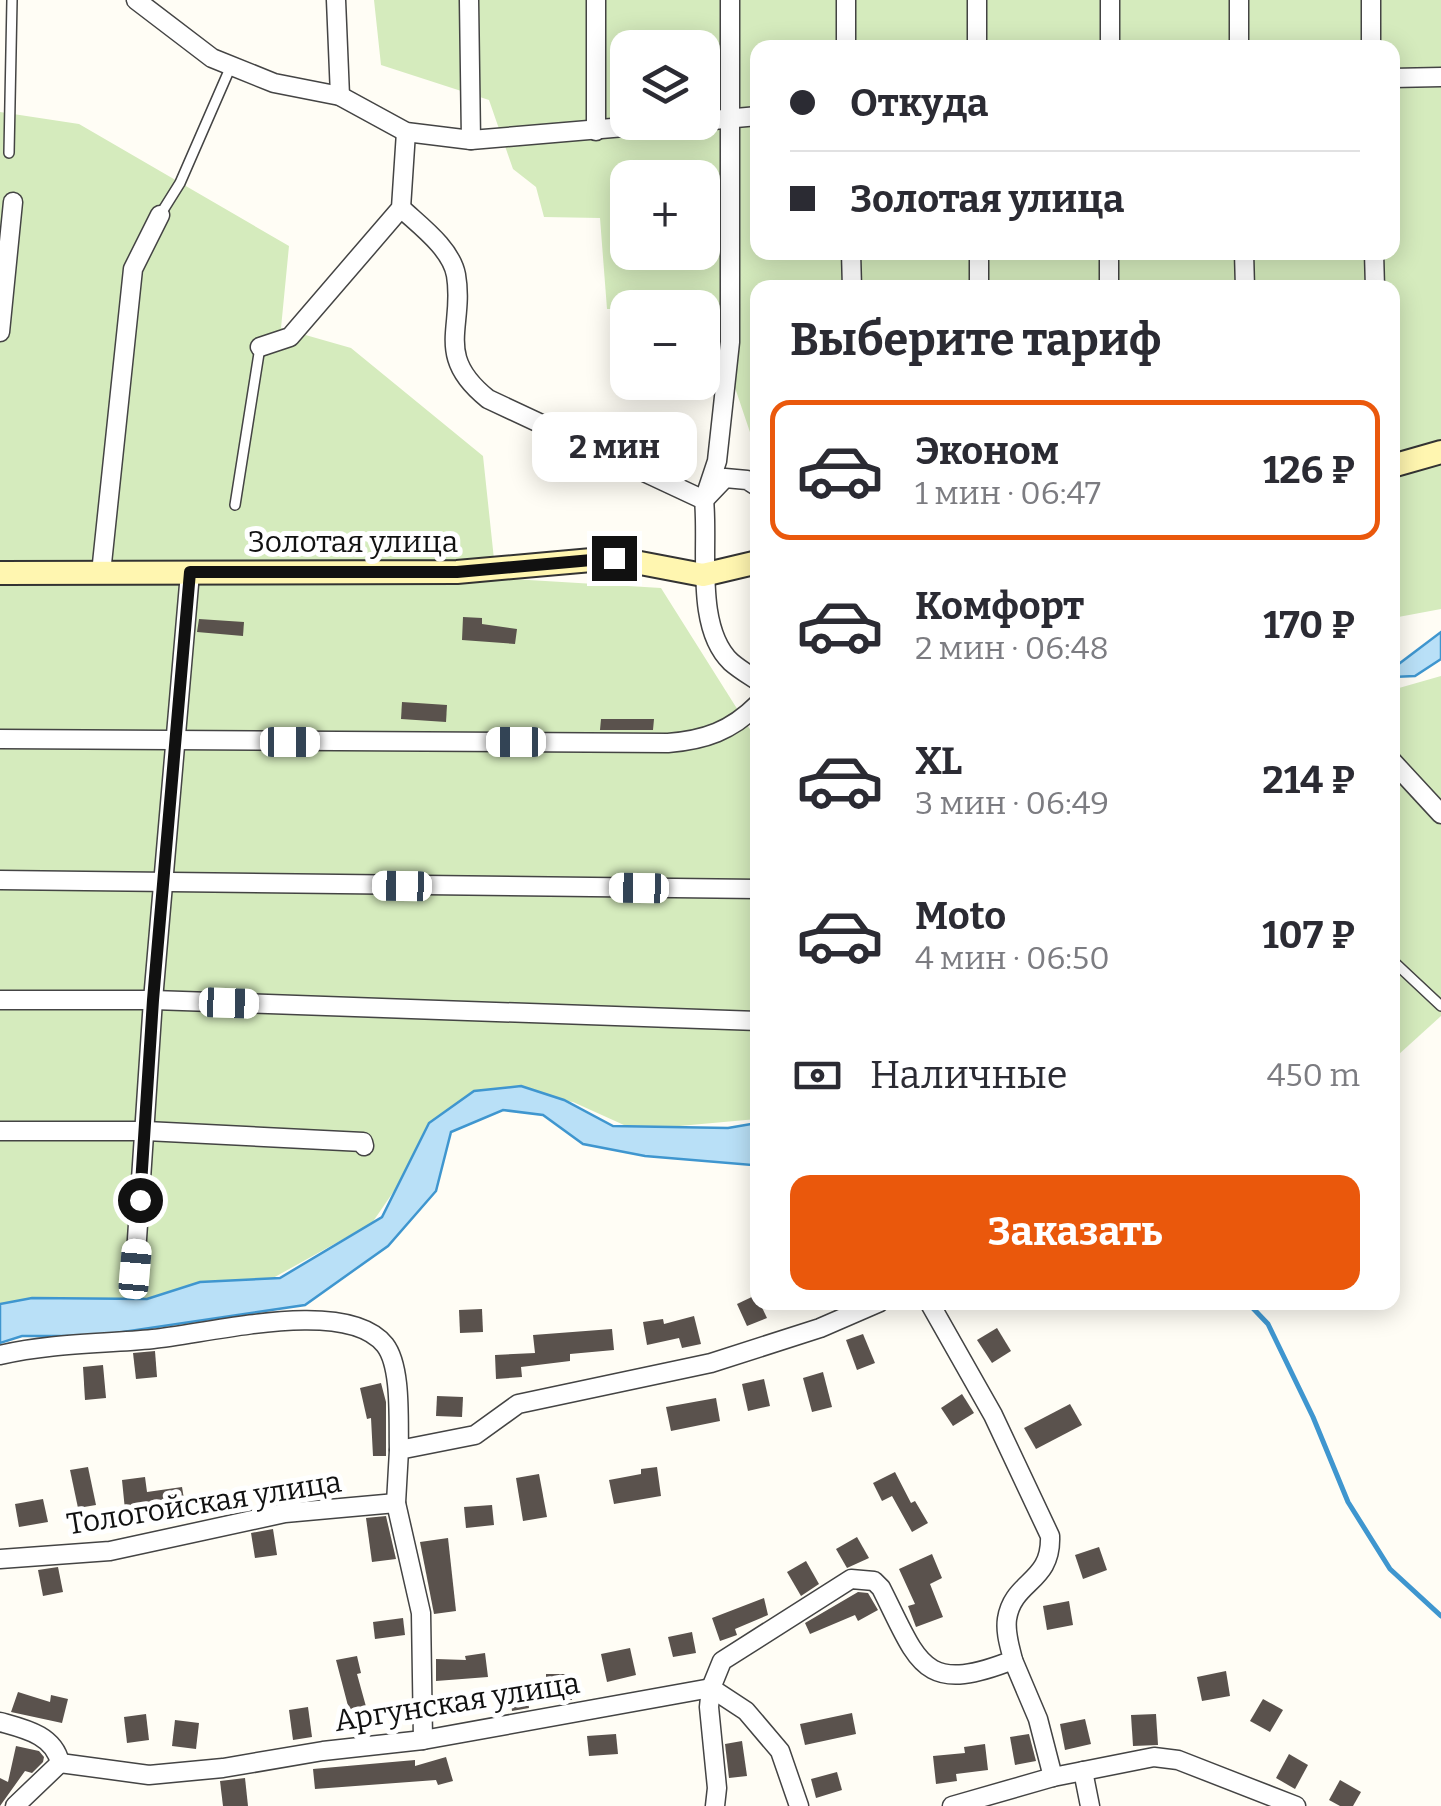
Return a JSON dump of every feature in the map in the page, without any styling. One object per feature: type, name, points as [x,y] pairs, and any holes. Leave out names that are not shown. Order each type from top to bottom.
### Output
[{"type":"street","points":[[136,0],[149,6],[212,58],[274,83],[340,96],[406,132],[471,140],[610,130]]},
{"type":"street","points":[[336,0],[340,96]]},
{"type":"street","points":[[469,0],[471,140]]},
{"type":"street","points":[[596,0],[596,131]]},
{"type":"street","points":[[730,0],[730,342],[717,461],[704,500],[707,529],[703,575],[711,625],[728,660],[750,675]]},
{"type":"street","points":[[846,0],[846,40]]},
{"type":"street","points":[[977,0],[977,40]]},
{"type":"street","points":[[1110,0],[1110,40]]},
{"type":"street","points":[[1239,0],[1240,40]]},
{"type":"street","points":[[1371,0],[1371,40]]},
{"type":"street","points":[[1400,78],[1441,78]]},
{"type":"street","points":[[720,119],[750,117]]},
{"type":"street","points":[[260,347],[290,337],[401,208],[406,132]]},
{"type":"street","points":[[0,332],[13,202]]},
{"type":"street","points":[[401,208],[440,245],[456,272],[454,344],[457,360],[473,387],[488,399],[704,500]]},
{"type":"street","points":[[101,573],[133,268],[160,215]]},
{"type":"street","points":[[1400,464],[1441,452]]},
{"type":"street","points":[[704,500],[725,478],[750,482]]},
{"type":"street","name":"Золотая улица","points":[[0,573],[457,572],[614,558],[703,575]]},
{"type":"street","points":[[703,575],[750,564]]},
{"type":"street","points":[[135,1269],[153,1000],[190,572]]},
{"type":"street","points":[[0,740],[668,743],[714,735],[750,712]]},
{"type":"street","points":[[1400,770],[1441,814]]},
{"type":"street","points":[[0,880],[750,889]]},
{"type":"street","points":[[0,1000],[153,1000],[750,1021]]},
{"type":"street","points":[[0,1131],[146,1131],[363,1142],[364,1146]]},
{"type":"street","points":[[399,1450],[474,1435],[518,1404],[711,1363],[820,1328],[862,1310]]},
{"type":"street","points":[[933,1310],[992,1415],[1050,1536],[1045,1567],[1017,1594],[1007,1617],[1006,1634],[1038,1718],[1053,1777]]},
{"type":"street","points":[[0,1355],[34,1347],[155,1339],[258,1323],[332,1322],[372,1332],[387,1347],[394,1363],[399,1450],[396,1503],[421,1613],[424,1740]]},
{"type":"street","name":"Тологойская улица","points":[[0,1559],[110,1551],[285,1513],[396,1503]]},
{"type":"street","points":[[715,1806],[708,1706],[722,1661],[852,1578],[874,1581],[881,1588],[925,1666],[940,1675],[972,1673],[1013,1660]]},
{"type":"street","points":[[711,1688],[746,1711],[780,1750],[798,1806]]},
{"type":"street","name":"Аргунская улица","points":[[60,1763],[149,1775],[424,1740],[711,1688]]},
{"type":"street","points":[[0,1722],[49,1740],[60,1763],[15,1806]]},
{"type":"street","points":[[952,1806],[1083,1770],[1168,1758],[1296,1806]]},
{"type":"street","points":[[1083,1770],[1090,1806]]},
{"type":"lane","points":[[9,152],[12,0]]},
{"type":"lane","points":[[160,215],[180,183],[231,66]]},
{"type":"lane","points":[[235,505],[260,347]]},
{"type":"lane","points":[[1400,968],[1441,1006]]},
{"type":"green space","points":[[374,0],[1441,0],[1441,609],[1400,617],[1400,280],[750,280],[750,432],[726,361],[720,360],[720,290],[610,290],[607,309],[600,218],[544,217],[536,187],[513,169],[489,100],[381,65]]},
{"type":"green space","points":[[0,112],[79,124],[289,246],[281,328],[351,348],[483,456],[496,578],[661,588],[750,729],[750,1120],[635,1130],[573,1102],[497,1092],[420,1153],[372,1223],[273,1278],[113,1311],[0,1310]]},
{"type":"green space","points":[[1441,676],[1441,1016],[1400,1053],[1400,688]]},
{"type":"water","points":[[1441,632],[1441,659],[1415,676],[1400,677],[1400,663]]},
{"type":"water","points":[[521,1086],[564,1100],[613,1126],[728,1128],[750,1124],[750,1165],[645,1156],[583,1144],[543,1115],[503,1110],[451,1132],[436,1191],[388,1246],[305,1305],[96,1336],[22,1336],[0,1343],[0,1304],[32,1298],[147,1299],[200,1282],[280,1278],[382,1217],[429,1123],[474,1091]]},
{"type":"building","points":[[463,617],[482,618],[482,624],[517,629],[515,644],[462,640]]},
{"type":"building","points":[[199,619],[244,622],[243,636],[197,632]]},
{"type":"building","points":[[402,702],[447,705],[446,722],[401,719]]},
{"type":"building","points":[[601,719],[654,719],[653,730],[600,730]]},
{"type":"building","points":[[750,1298],[750,1310],[763,1310],[767,1318],[747,1326],[737,1304]]},
{"type":"building","points":[[482,1309],[483,1332],[460,1333],[459,1310]]},
{"type":"building","points":[[694,1316],[701,1344],[682,1348],[679,1338],[647,1345],[643,1322],[663,1319],[664,1324]]},
{"type":"building","points":[[997,1328],[1011,1351],[992,1363],[977,1340]]},
{"type":"building","points":[[612,1329],[614,1350],[570,1354],[570,1361],[521,1367],[522,1377],[496,1379],[495,1355],[535,1353],[533,1335]]},
{"type":"building","points":[[863,1334],[875,1363],[857,1370],[846,1340]]},
{"type":"building","points":[[155,1351],[157,1377],[136,1379],[133,1353]]},
{"type":"building","points":[[103,1365],[106,1398],[85,1400],[83,1367]]},
{"type":"building","points":[[823,1372],[832,1407],[812,1412],[803,1378]]},
{"type":"building","points":[[764,1379],[770,1406],[748,1411],[742,1384]]},
{"type":"building","points":[[381,1383],[386,1402],[386,1456],[373,1456],[371,1418],[367,1419],[360,1388]]},
{"type":"building","points":[[962,1394],[974,1413],[953,1426],[941,1408]]},
{"type":"building","points":[[437,1396],[463,1397],[462,1417],[436,1416]]},
{"type":"building","points":[[716,1398],[720,1421],[671,1431],[666,1407]]},
{"type":"building","points":[[1070,1404],[1082,1425],[1036,1449],[1024,1428]]},
{"type":"building","points":[[88,1467],[96,1505],[78,1508],[70,1470]]},
{"type":"building","points":[[657,1467],[661,1496],[614,1504],[609,1480]]},
{"type":"building","points":[[895,1472],[911,1503],[915,1501],[928,1523],[912,1532],[892,1496],[882,1501],[873,1483]]},
{"type":"building","points":[[539,1474],[547,1517],[523,1521],[516,1478]]},
{"type":"building","points":[[145,1477],[147,1492],[182,1487],[186,1511],[168,1513],[167,1505],[125,1510],[122,1480]]},
{"type":"building","points":[[43,1499],[48,1522],[19,1527],[15,1504]]},
{"type":"building","points":[[492,1505],[494,1525],[466,1528],[464,1507]]},
{"type":"building","points":[[386,1516],[396,1559],[372,1562],[366,1518]]},
{"type":"building","points":[[273,1529],[277,1555],[255,1558],[251,1533]]},
{"type":"building","points":[[857,1537],[869,1558],[847,1568],[836,1549]]},
{"type":"building","points":[[448,1538],[456,1611],[434,1614],[420,1542]]},
{"type":"building","points":[[1099,1547],[1107,1570],[1083,1579],[1075,1555]]},
{"type":"building","points":[[932,1554],[942,1578],[930,1584],[943,1617],[916,1627],[908,1606],[915,1604],[899,1569]]},
{"type":"building","points":[[806,1561],[819,1584],[801,1596],[787,1572]]},
{"type":"building","points":[[58,1567],[63,1592],[43,1596],[38,1570]]},
{"type":"building","points":[[858,1592],[868,1593],[878,1610],[858,1621],[855,1615],[810,1634],[805,1623]]},
{"type":"building","points":[[764,1598],[768,1615],[735,1629],[737,1635],[720,1641],[712,1618]]},
{"type":"building","points":[[1069,1601],[1073,1625],[1047,1630],[1043,1606]]},
{"type":"building","points":[[403,1618],[405,1635],[375,1639],[373,1622]]},
{"type":"building","points":[[692,1632],[696,1653],[673,1657],[668,1637]]},
{"type":"building","points":[[630,1648],[636,1675],[607,1682],[601,1654]]},
{"type":"building","points":[[485,1653],[488,1677],[436,1681],[436,1659],[466,1660],[465,1656]]},
{"type":"building","points":[[357,1656],[361,1673],[357,1674],[370,1721],[353,1725],[336,1660]]},
{"type":"building","points":[[1226,1671],[1230,1696],[1202,1701],[1197,1677]]},
{"type":"building","points":[[546,1674],[572,1674],[572,1700],[528,1699],[529,1708],[512,1711],[509,1686],[546,1682]]},
{"type":"building","points":[[18,1692],[50,1702],[51,1695],[68,1699],[62,1723],[11,1712]]},
{"type":"building","points":[[1263,1699],[1283,1710],[1270,1732],[1250,1721]]},
{"type":"building","points":[[308,1707],[312,1737],[293,1740],[289,1710]]},
{"type":"building","points":[[852,1713],[856,1734],[805,1745],[800,1724]]},
{"type":"building","points":[[146,1714],[149,1740],[127,1743],[124,1717]]},
{"type":"building","points":[[1156,1714],[1158,1745],[1133,1746],[1131,1715]]},
{"type":"building","points":[[1085,1719],[1091,1744],[1065,1750],[1060,1724]]},
{"type":"building","points":[[175,1720],[199,1723],[196,1749],[172,1746]]},
{"type":"building","points":[[616,1734],[618,1754],[589,1756],[587,1736]]},
{"type":"building","points":[[1029,1734],[1036,1761],[1015,1765],[1010,1737]]},
{"type":"building","points":[[742,1741],[747,1776],[729,1778],[725,1744]]},
{"type":"building","points":[[985,1744],[988,1770],[956,1774],[957,1781],[936,1784],[933,1756],[965,1753],[964,1747]]},
{"type":"building","points":[[16,1746],[39,1751],[43,1762],[32,1773],[25,1771],[0,1806],[0,1778],[8,1782]]},
{"type":"building","points":[[1289,1754],[1308,1765],[1295,1789],[1276,1778]]},
{"type":"building","points":[[446,1757],[453,1781],[438,1785],[436,1780],[315,1789],[313,1769],[415,1760],[415,1766]]},
{"type":"building","points":[[837,1772],[842,1790],[816,1798],[811,1779]]},
{"type":"building","points":[[245,1778],[248,1806],[223,1806],[220,1781]]},
{"type":"building","points":[[1340,1780],[1361,1792],[1353,1806],[1340,1806],[1329,1800]]},
{"type":"waterway","points":[[1255,1310],[1268,1324],[1348,1502],[1390,1569],[1441,1616]]},
{"type":"route","points":[[140,1200],[190,572],[457,572],[614,558]]}]
